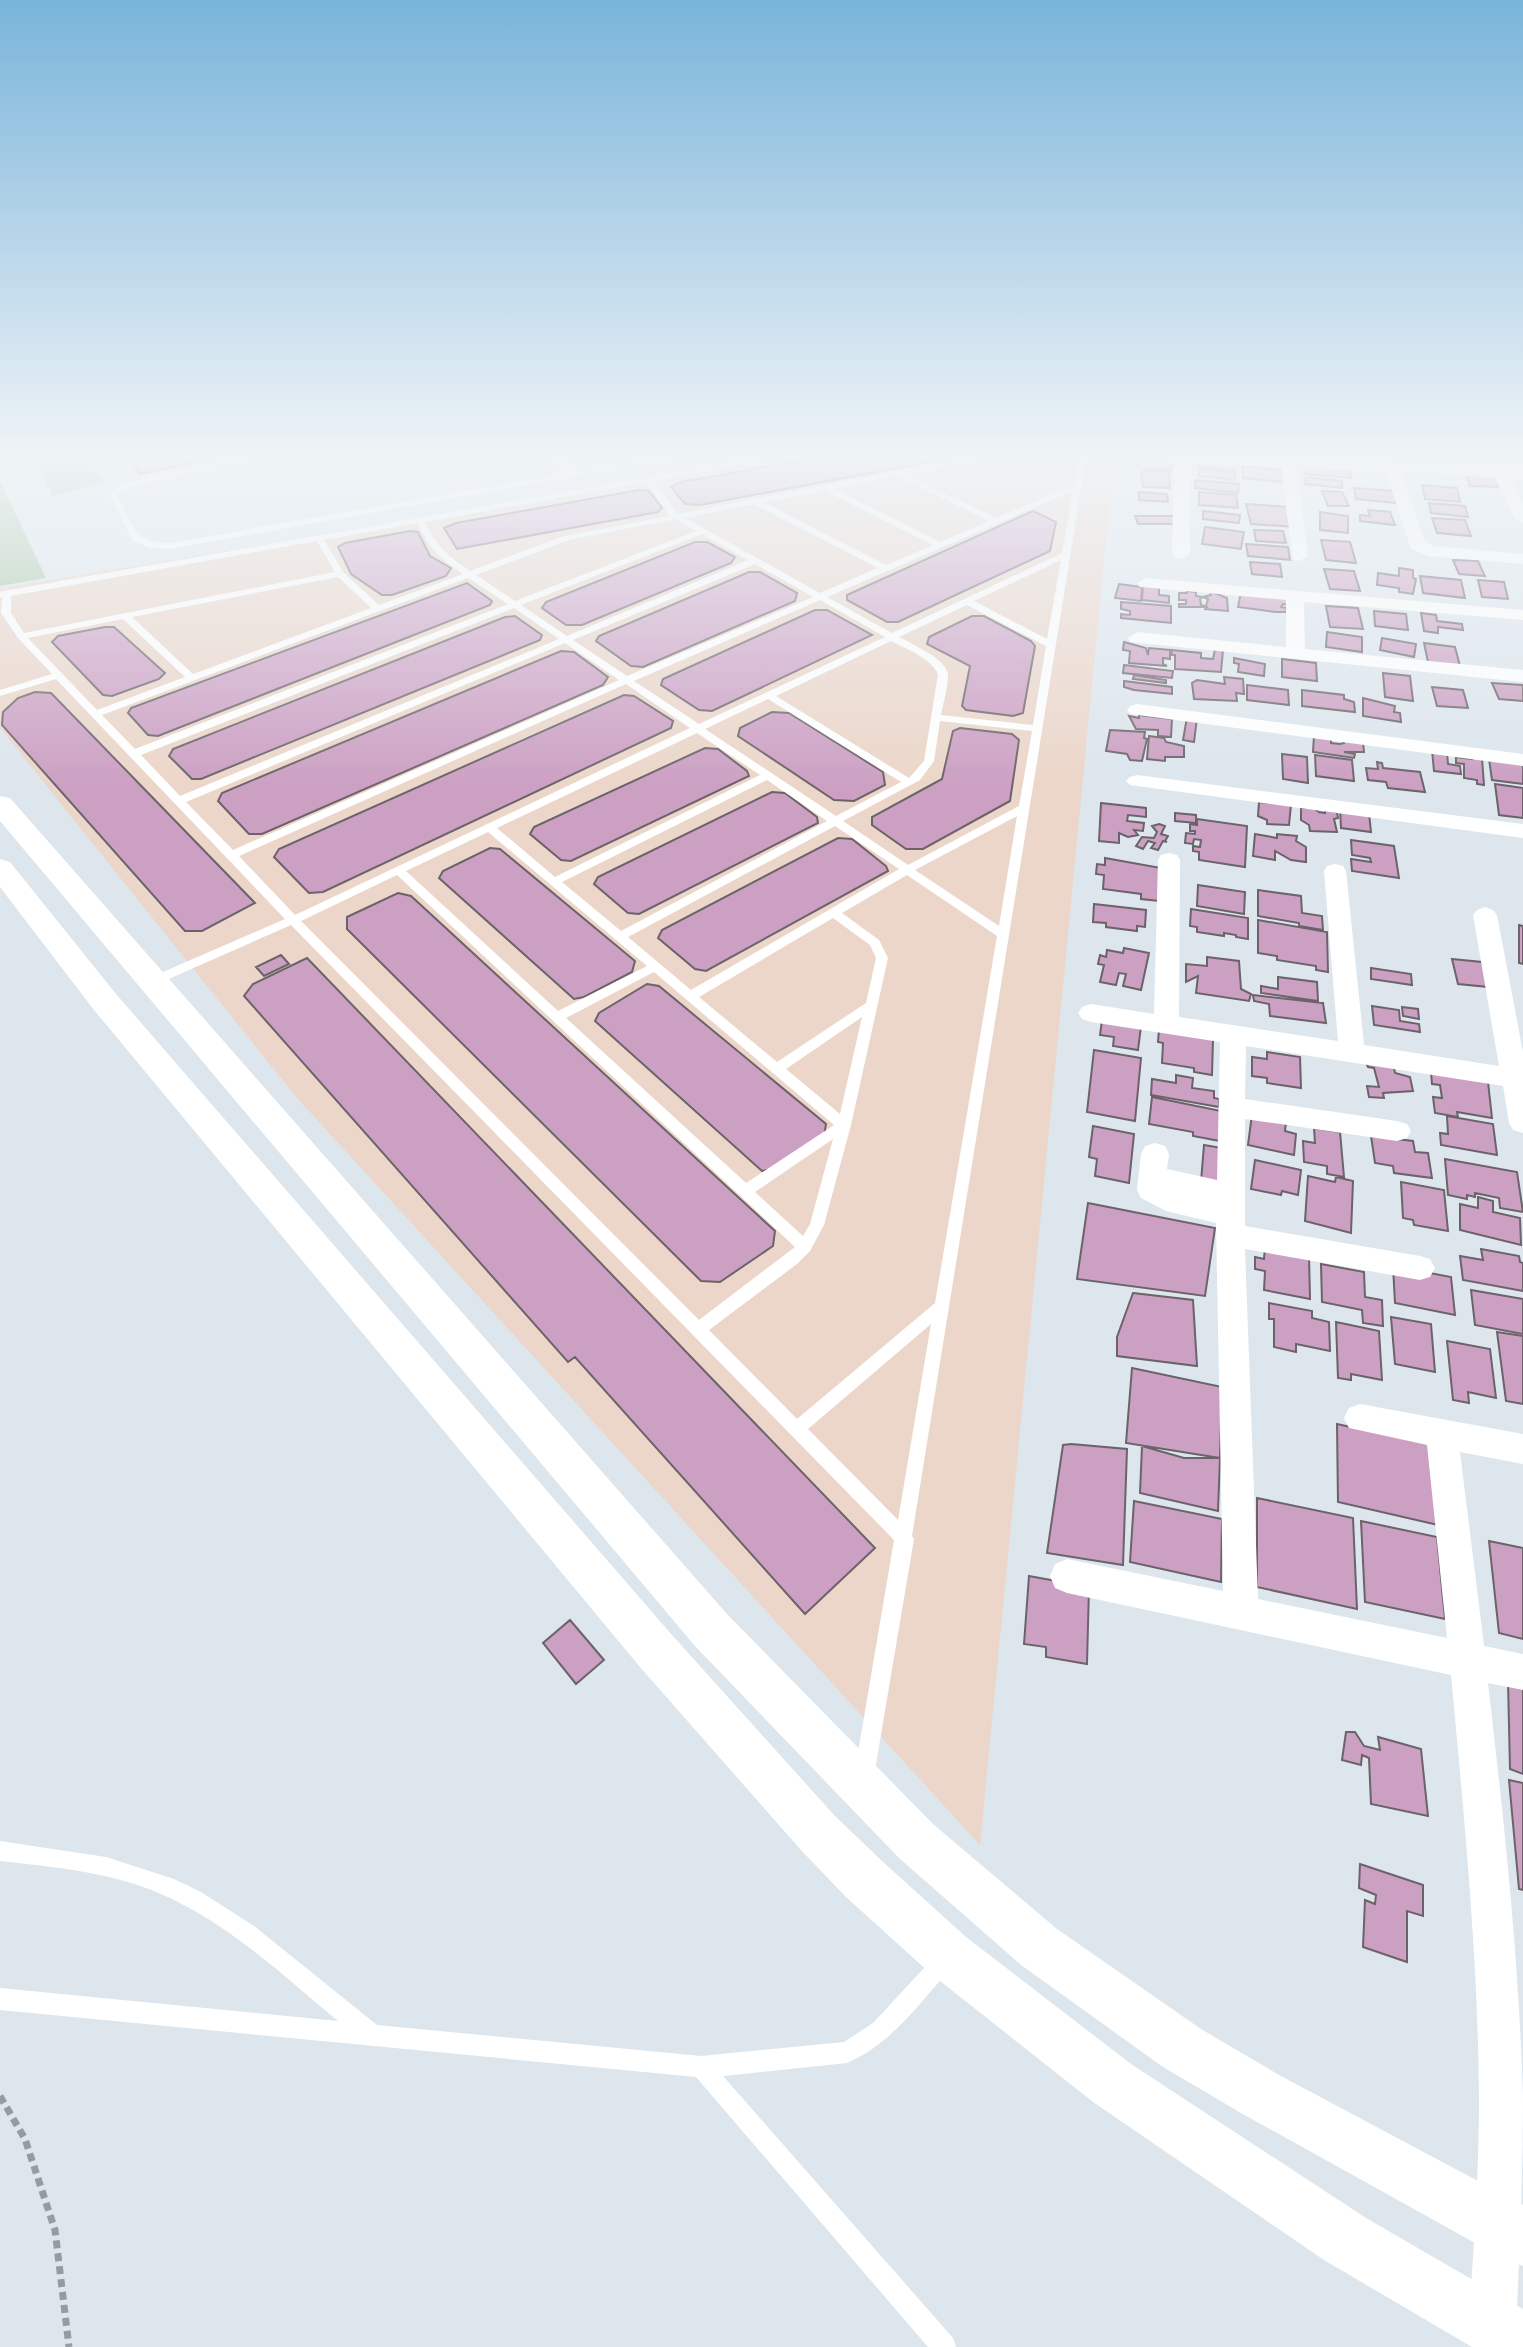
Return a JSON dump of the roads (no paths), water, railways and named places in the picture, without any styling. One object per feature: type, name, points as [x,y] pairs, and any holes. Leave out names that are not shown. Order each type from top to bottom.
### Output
[{"type":"street","points":[[1146,583],[1523,615]]},
{"type":"street","points":[[1295,594],[1296,653]]},
{"type":"street","points":[[1137,638],[1523,676]]},
{"type":"street","points":[[1137,710],[1523,760]]},
{"type":"street","points":[[1136,781],[1523,831]]},
{"type":"street","points":[[0,804],[711,1630],[862,1788],[975,1895],[1108,1998],[1182,2048],[1260,2094],[1511,2230]]},
{"type":"street","points":[[1166,1024],[1169,860]]},
{"type":"street","points":[[0,868],[105,1002],[656,1651],[817,1832],[864,1879],[948,1955],[1112,2083],[1345,2239],[1508,2334],[1511,2230],[1498,2025],[1468,1659],[1441,1434]]},
{"type":"street","points":[[1335,870],[1352,1053]]},
{"type":"street","points":[[1485,915],[1519,1079],[1523,1123]]},
{"type":"street","points":[[105,1002],[151,982]]},
{"type":"street","points":[[1091,1013],[1519,1079]]},
{"type":"street","points":[[1233,1035],[1230,1224],[1241,1611]]},
{"type":"street","points":[[1232,1107],[1397,1131]]},
{"type":"street","points":[[1211,1189],[1154,1166],[1151,1189],[1158,1198],[1230,1224],[1420,1268]]},
{"type":"street","points":[[1360,1418],[1523,1449]]},
{"type":"street","points":[[1067,1576],[1523,1672]]},
{"type":"lane","points":[[152,568],[3,594],[6,613],[21,636],[230,856],[905,1539]]},
{"type":"lane","points":[[336,568],[378,609]]},
{"type":"lane","points":[[461,568],[1001,933]]},
{"type":"lane","points":[[96,714],[490,568]]},
{"type":"lane","points":[[133,754],[611,568]]},
{"type":"lane","points":[[178,801],[738,568]]},
{"type":"lane","points":[[619,937],[908,782],[922,773],[929,761],[943,674],[940,667],[766,568]]},
{"type":"lane","points":[[230,856],[889,568]]},
{"type":"lane","points":[[151,982],[293,920],[1038,568]]},
{"type":"lane","points":[[862,1788],[1063,568]]},
{"type":"lane","points":[[21,636],[340,574]]},
{"type":"lane","points":[[967,601],[1050,644]]},
{"type":"lane","points":[[125,616],[192,678]]},
{"type":"lane","points":[[0,693],[58,675]]},
{"type":"lane","points":[[768,695],[908,782]]},
{"type":"lane","points":[[937,718],[1036,728]]},
{"type":"lane","points":[[554,882],[769,775]]},
{"type":"lane","points":[[691,996],[908,869],[1022,809]]},
{"type":"lane","points":[[489,827],[844,1125]]},
{"type":"lane","points":[[398,870],[805,1247]]},
{"type":"lane","points":[[696,1330],[792,1260],[805,1247],[817,1225],[844,1125],[881,966],[880,950],[875,943],[834,913]]},
{"type":"lane","points":[[558,1017],[655,967]]},
{"type":"lane","points":[[777,1068],[872,1005]]},
{"type":"lane","points":[[745,1191],[844,1125]]},
{"type":"lane","points":[[795,1430],[942,1306]]},
{"type":"lane","points":[[0,1851],[101,1866],[166,1886],[211,1911],[258,1944],[370,2033]]},
{"type":"lane","points":[[0,1999],[701,2067],[847,2052],[881,2031],[948,1955]]},
{"type":"lane","points":[[701,2067],[944,2347]]}]
